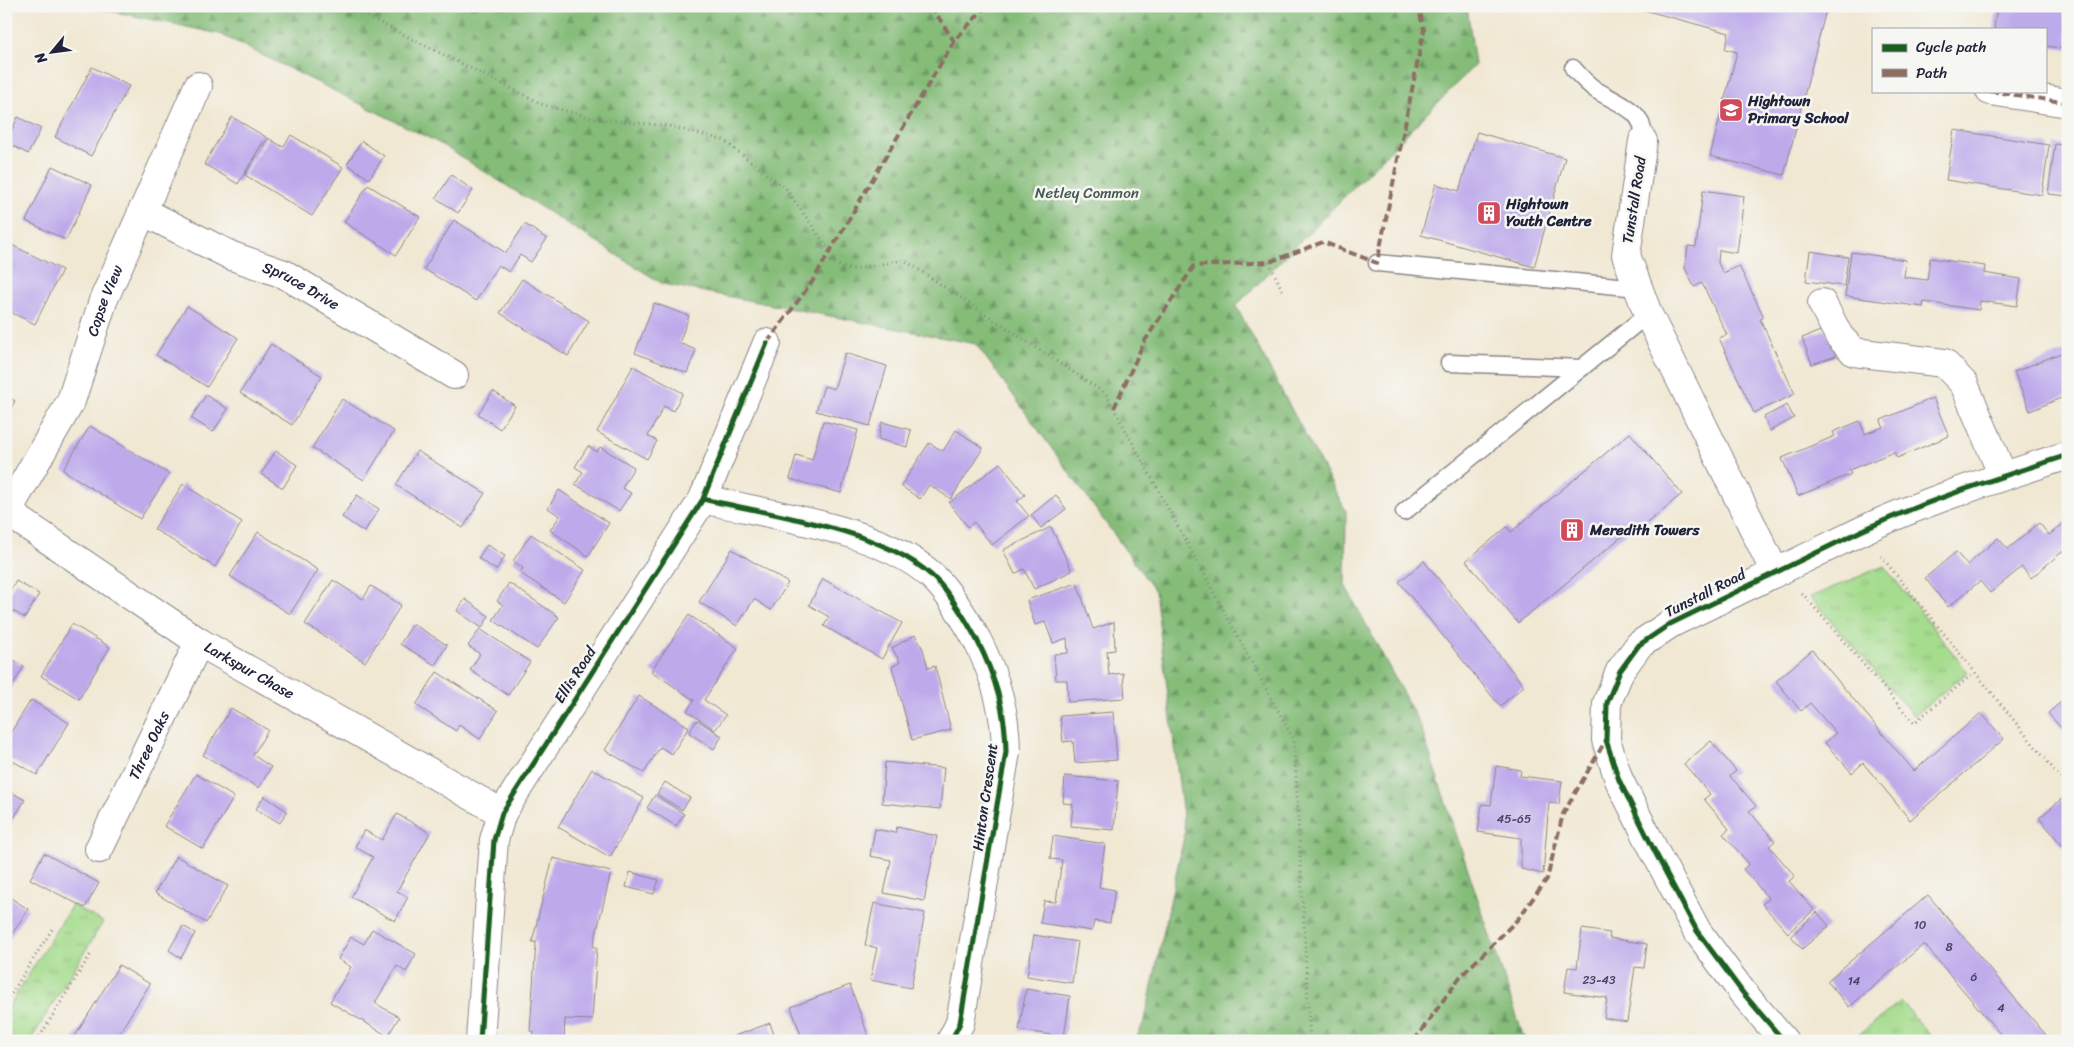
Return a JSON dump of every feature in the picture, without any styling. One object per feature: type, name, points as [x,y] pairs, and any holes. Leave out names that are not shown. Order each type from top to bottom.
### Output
[{"type":"street","name":"Copse View","points":[[7,511],[71,401],[103,301],[198,86]]},
{"type":"street","points":[[1996,92],[2068,103]]},
{"type":"street","name":"Tunstall Road","points":[[1643,141],[1626,255],[1648,314],[1778,570]]},
{"type":"street","name":"Spruce Drive","points":[[142,211],[232,256],[284,274],[454,375]]},
{"type":"street","points":[[1822,303],[1839,336],[1854,352],[1944,363],[1964,384],[2003,476]]},
{"type":"street","name":"Ellis Road","points":[[480,1041],[494,840],[502,813],[703,499],[767,343]]},
{"type":"street","name":"Tunstall Road","points":[[1784,1041],[1743,993],[1697,931],[1619,780],[1606,740],[1607,703],[1620,671],[1639,645],[1670,624],[1778,570],[1884,520],[2003,476],[2068,455]]},
{"type":"street","name":"Hinton Crescent","points":[[703,499],[849,532],[901,554],[938,582],[962,613],[983,652],[999,694],[1006,733],[1006,752],[960,1023],[951,1041]]},
{"type":"street","name":"Larkspur Chase","points":[[7,511],[200,642],[502,813]]},
{"type":"street","name":"Three Oaks","points":[[99,849],[200,642]]},
{"type":"lane","points":[[1573,68],[1592,86],[1629,108],[1645,129],[1643,141]]},
{"type":"lane","points":[[1377,263],[1638,288]]},
{"type":"lane","points":[[1404,512],[1648,314]]},
{"type":"lane","points":[[1449,363],[1582,368]]},
{"type":"path","points":[[329,6],[358,12],[544,104],[597,119],[669,126],[723,140],[786,190],[830,251]]},
{"type":"path","points":[[825,259],[849,270],[904,260],[1106,394],[1294,740],[1310,1041]]},
{"type":"path","points":[[1268,262],[1283,292]]},
{"type":"path","points":[[1861,531],[2063,781],[2068,782]]},
{"type":"path","points":[[1778,570],[1914,723],[1974,673]]},
{"type":"path","points":[[2063,781],[2068,777]]},
{"type":"path","points":[[6,1002],[52,928]]},
{"type":"path","points":[[37,1041],[92,952]]},
{"type":"green space","name":"Netley Common","points":[[87,6],[1467,6],[1475,65],[1236,306],[1346,511],[1345,585],[1420,725],[1525,1041],[1135,1041],[1145,1019],[1185,832],[1155,591],[976,344],[663,284],[439,143],[220,34]]},
{"type":"green space","points":[[1884,566],[1968,672],[1914,716],[1810,597]]},
{"type":"green space","points":[[72,905],[103,922],[30,1041],[18,1041],[6,1034],[6,1011]]},
{"type":"green space","points":[[1901,1001],[1935,1041],[1852,1040]]},
{"type":"building","points":[[1629,6],[1827,6],[1784,175],[1710,156],[1737,52],[1725,49],[1729,33]]},
{"type":"building","points":[[1997,6],[2068,6],[2068,49],[2046,46],[2046,28],[1994,28]]},
{"type":"building","points":[[92,67],[129,86],[91,156],[55,137]]},
{"type":"building","points":[[18,117],[41,129],[28,154],[6,142]]},
{"type":"building","points":[[232,117],[266,137],[238,184],[204,164]]},
{"type":"building","points":[[1954,130],[2049,145],[2042,195],[1946,180]]},
{"type":"building","name":"Hightown Youth Centre","points":[[1477,132],[1565,158],[1534,267],[1421,235],[1436,184],[1459,191]]},
{"type":"building","points":[[291,135],[343,167],[312,216],[245,175],[268,138],[283,147]]},
{"type":"building","points":[[362,141],[384,156],[369,179],[347,164]]},
{"type":"building","points":[[2055,144],[2068,146],[2068,196],[2048,194]]},
{"type":"building","points":[[52,166],[92,185],[66,240],[26,221]]},
{"type":"building","points":[[451,175],[473,190],[458,213],[436,198]]},
{"type":"building","points":[[368,185],[420,217],[396,255],[344,222]]},
{"type":"building","points":[[1703,190],[1744,196],[1737,253],[1719,250],[1718,263],[1723,273],[1739,266],[1764,317],[1760,319],[1795,394],[1754,413],[1719,338],[1727,335],[1702,283],[1694,287],[1685,268],[1688,246],[1696,247]]},
{"type":"building","points":[[454,220],[506,253],[525,224],[547,239],[531,262],[520,255],[509,272],[498,265],[476,301],[424,269]]},
{"type":"building","points":[[10,244],[62,270],[35,324],[6,310],[6,252]]},
{"type":"building","points":[[1810,251],[1848,257],[1844,286],[1806,281]]},
{"type":"building","points":[[1851,252],[1906,260],[1904,277],[1927,280],[1930,258],[1985,266],[1984,273],[2021,279],[2017,306],[1980,301],[1979,310],[1924,302],[1923,307],[1845,296]]},
{"type":"building","points":[[522,279],[589,321],[568,356],[500,313]]},
{"type":"building","points":[[654,303],[689,316],[679,343],[696,350],[687,373],[635,353]]},
{"type":"building","points":[[187,306],[238,338],[207,387],[156,355]]},
{"type":"building","points":[[1826,329],[1836,356],[1812,364],[1802,338]]},
{"type":"building","points":[[271,344],[322,376],[292,425],[240,393]]},
{"type":"building","points":[[2068,350],[2068,395],[2030,411],[2014,372]]},
{"type":"building","points":[[845,353],[887,366],[870,426],[816,411],[824,386],[834,389]]},
{"type":"building","points":[[633,366],[683,393],[673,411],[664,406],[648,436],[657,441],[647,459],[597,432]]},
{"type":"building","points":[[493,391],[515,406],[500,429],[478,414]]},
{"type":"building","points":[[206,395],[228,409],[213,432],[191,418]]},
{"type":"building","points":[[6,396],[15,401],[6,417]]},
{"type":"building","points":[[1933,398],[1949,436],[1897,458],[1894,452],[1849,470],[1851,474],[1798,496],[1782,458],[1835,436],[1833,432],[1860,421],[1865,434],[1883,427],[1881,420]]},
{"type":"building","points":[[342,399],[394,431],[364,480],[312,448]]},
{"type":"building","points":[[1787,405],[1794,418],[1770,431],[1764,417]]},
{"type":"building","points":[[823,421],[858,430],[841,493],[790,479],[796,455],[812,460]]},
{"type":"building","points":[[882,422],[911,430],[907,447],[878,439]]},
{"type":"building","points":[[90,426],[169,474],[140,519],[63,470]]},
{"type":"building","points":[[956,430],[983,448],[951,499],[929,485],[920,499],[901,486],[929,443],[943,451]]},
{"type":"building","name":"Meredith Towers","points":[[1630,433],[1682,494],[1642,527],[1638,523],[1518,623],[1466,561],[1507,527],[1511,532]]},
{"type":"building","points":[[588,446],[597,452],[600,447],[634,467],[622,488],[631,493],[619,511],[575,484],[583,472],[575,467]]},
{"type":"building","points":[[276,451],[297,465],[283,488],[261,474]]},
{"type":"building","points":[[417,451],[485,493],[463,528],[396,485]]},
{"type":"building","points":[[1000,463],[1025,495],[1017,501],[1029,516],[992,545],[974,522],[968,527],[949,503]]},
{"type":"building","points":[[183,484],[242,522],[215,567],[154,529]]},
{"type":"building","points":[[559,490],[609,523],[588,556],[550,530],[560,516],[548,508]]},
{"type":"building","points":[[357,495],[379,509],[364,532],[342,517]]},
{"type":"building","points":[[1056,495],[1066,509],[1041,528],[1031,515]]},
{"type":"building","points":[[2068,520],[2068,557],[2063,551],[2031,578],[2022,567],[1990,593],[1980,581],[1948,607],[1925,578],[1956,552],[1967,565],[1998,538],[2008,549],[2039,523],[2049,535]]},
{"type":"building","points":[[1051,527],[1072,571],[1034,589],[1024,569],[1015,574],[1003,550]]},
{"type":"building","points":[[258,532],[318,570],[290,614],[230,576]]},
{"type":"building","points":[[531,534],[585,570],[564,602],[520,573],[523,568],[513,561]]},
{"type":"building","points":[[487,545],[505,556],[496,570],[478,558]]},
{"type":"building","points":[[732,549],[788,583],[771,610],[754,599],[737,626],[699,602]]},
{"type":"building","points":[[1424,561],[1524,686],[1500,706],[1399,582]]},
{"type":"building","points":[[823,579],[902,623],[882,659],[824,626],[829,617],[809,605]]},
{"type":"building","points":[[333,580],[363,599],[371,586],[401,605],[365,662],[305,624]]},
{"type":"building","points":[[16,581],[39,594],[25,618],[6,607],[6,598]]},
{"type":"building","points":[[509,583],[559,617],[537,649],[493,620],[503,605],[497,601]]},
{"type":"building","points":[[1077,583],[1093,629],[1114,622],[1115,650],[1107,651],[1109,675],[1123,673],[1125,698],[1068,702],[1067,680],[1056,680],[1054,654],[1068,653],[1067,638],[1053,643],[1045,622],[1035,625],[1027,600]]},
{"type":"building","points":[[465,599],[489,616],[482,628],[457,611]]},
{"type":"building","points":[[689,615],[738,648],[704,700],[726,715],[715,730],[687,711],[694,700],[651,671]]},
{"type":"building","points":[[72,624],[110,647],[79,699],[41,676]]},
{"type":"building","points":[[413,624],[447,645],[435,665],[400,644]]},
{"type":"building","points":[[480,629],[530,662],[508,695],[470,670],[480,654],[468,646]]},
{"type":"building","points":[[915,635],[923,649],[928,668],[935,666],[951,730],[912,740],[892,667],[900,662],[892,648]]},
{"type":"building","points":[[1812,650],[1914,771],[1981,713],[2004,739],[1910,820],[1863,763],[1852,773],[1825,743],[1836,733],[1810,703],[1801,711],[1776,681]]},
{"type":"building","points":[[6,656],[24,666],[10,690],[6,688]]},
{"type":"building","points":[[437,672],[498,711],[480,739],[459,725],[456,731],[416,705]]},
{"type":"building","points":[[639,696],[689,727],[672,754],[660,747],[644,773],[605,750]]},
{"type":"building","points":[[2068,696],[2068,736],[2048,713]]},
{"type":"building","points":[[31,700],[69,723],[37,775],[6,757],[6,740]]},
{"type":"building","points":[[231,708],[268,730],[253,755],[271,767],[259,788],[203,755]]},
{"type":"building","points":[[1113,712],[1117,760],[1075,763],[1073,741],[1063,742],[1060,716]]},
{"type":"building","points":[[697,720],[722,736],[714,749],[689,733]]},
{"type":"building","points":[[1711,741],[1736,771],[1730,776],[1756,806],[1749,811],[1775,841],[1769,846],[1795,876],[1789,881],[1814,910],[1788,933],[1762,904],[1769,899],[1743,869],[1749,864],[1723,834],[1729,829],[1704,799],[1710,794],[1684,764]]},
{"type":"building","points":[[885,762],[944,768],[940,809],[882,803]]},
{"type":"building","points":[[1496,766],[1521,770],[1520,776],[1562,781],[1559,804],[1549,802],[1543,874],[1521,869],[1521,838],[1478,832],[1482,804],[1491,805]]},
{"type":"building","points":[[592,769],[644,798],[610,857],[558,827]]},
{"type":"building","points":[[196,774],[234,797],[203,849],[164,826]]},
{"type":"building","points":[[1065,776],[1118,781],[1114,830],[1071,826],[1073,804],[1063,803]]},
{"type":"building","points":[[665,782],[690,798],[682,810],[657,794]]},
{"type":"building","points":[[6,789],[25,800],[6,831]]},
{"type":"building","points":[[655,795],[684,814],[676,826],[647,808]]},
{"type":"building","points":[[264,796],[287,811],[280,823],[256,809]]},
{"type":"building","points":[[2065,796],[2068,799],[2068,852],[2039,818]]},
{"type":"building","points":[[397,814],[430,833],[397,891],[408,897],[395,921],[351,897],[373,857],[355,847],[364,830],[382,840]]},
{"type":"building","points":[[897,827],[937,836],[924,901],[884,893],[891,860],[870,856],[875,829],[895,833]]},
{"type":"building","points":[[1053,836],[1105,844],[1099,887],[1115,890],[1110,923],[1094,921],[1092,931],[1040,923],[1044,901],[1056,902],[1062,860],[1050,859]]},
{"type":"building","points":[[44,853],[99,883],[85,908],[30,879]]},
{"type":"building","points":[[176,856],[228,886],[206,923],[155,893]]},
{"type":"building","points":[[553,858],[611,872],[593,947],[597,947],[592,1020],[565,1019],[564,1041],[533,1041],[534,1032],[530,1031],[536,942],[532,942]]},
{"type":"building","points":[[630,872],[659,880],[654,894],[626,887]]},
{"type":"building","points":[[6,895],[28,909],[6,944]]},
{"type":"building","points":[[1928,895],[2051,1041],[2006,1041],[1924,944],[1849,1007],[1827,981]]},
{"type":"building","points":[[874,903],[925,913],[911,988],[870,980],[877,948],[865,945]]},
{"type":"building","points":[[1817,912],[1829,926],[1802,949],[1791,936]]},
{"type":"building","points":[[183,926],[195,933],[181,958],[169,950]]},
{"type":"building","points":[[372,929],[416,954],[406,972],[397,966],[375,1003],[399,1017],[388,1036],[330,1002],[351,967],[338,959],[351,937],[364,944]]},
{"type":"building","points":[[1582,929],[1610,933],[1609,938],[1647,944],[1644,968],[1635,967],[1627,1022],[1604,1018],[1607,998],[1564,992],[1568,967],[1577,968]]},
{"type":"building","points":[[1034,935],[1078,942],[1072,983],[1027,976]]},
{"type":"building","points":[[119,965],[150,984],[114,1041],[72,1041]]},
{"type":"building","points":[[850,985],[870,1041],[803,1041],[791,1007]]},
{"type":"building","points":[[1026,989],[1070,996],[1064,1037],[1019,1030]]},
{"type":"building","points":[[770,1023],[776,1041],[722,1041],[740,1034]]},
{"type":"marked path","points":[[931,6],[954,41]]},
{"type":"marked path","points":[[767,343],[812,282],[954,41],[986,6]]},
{"type":"marked path","points":[[1114,408],[1144,342],[1194,266],[1269,262],[1323,242],[1377,263],[1424,30],[1418,6]]},
{"type":"marked path","points":[[1996,92],[2068,103]]},
{"type":"marked path","points":[[1414,1041],[1460,977],[1518,919],[1547,879],[1563,814],[1606,740]]},
{"type":"cycle path","points":[[480,1041],[494,840],[502,813],[703,499],[767,343]]},
{"type":"cycle path","points":[[1784,1041],[1743,993],[1697,931],[1619,780],[1606,740],[1607,703],[1620,671],[1639,645],[1670,624],[1861,531],[1937,499],[2068,455]]},
{"type":"cycle path","points":[[703,499],[829,527],[862,537],[892,550],[918,565],[939,583],[960,610],[983,653],[1002,709],[1006,752],[960,1023],[951,1041]]},
{"type":"place","name":"Hightown Primary School","points":[[1731,110]]},
{"type":"place","name":"Hightown Youth Centre","points":[[1489,213]]},
{"type":"place","name":"Meredith Towers","points":[[1572,530]]}]
